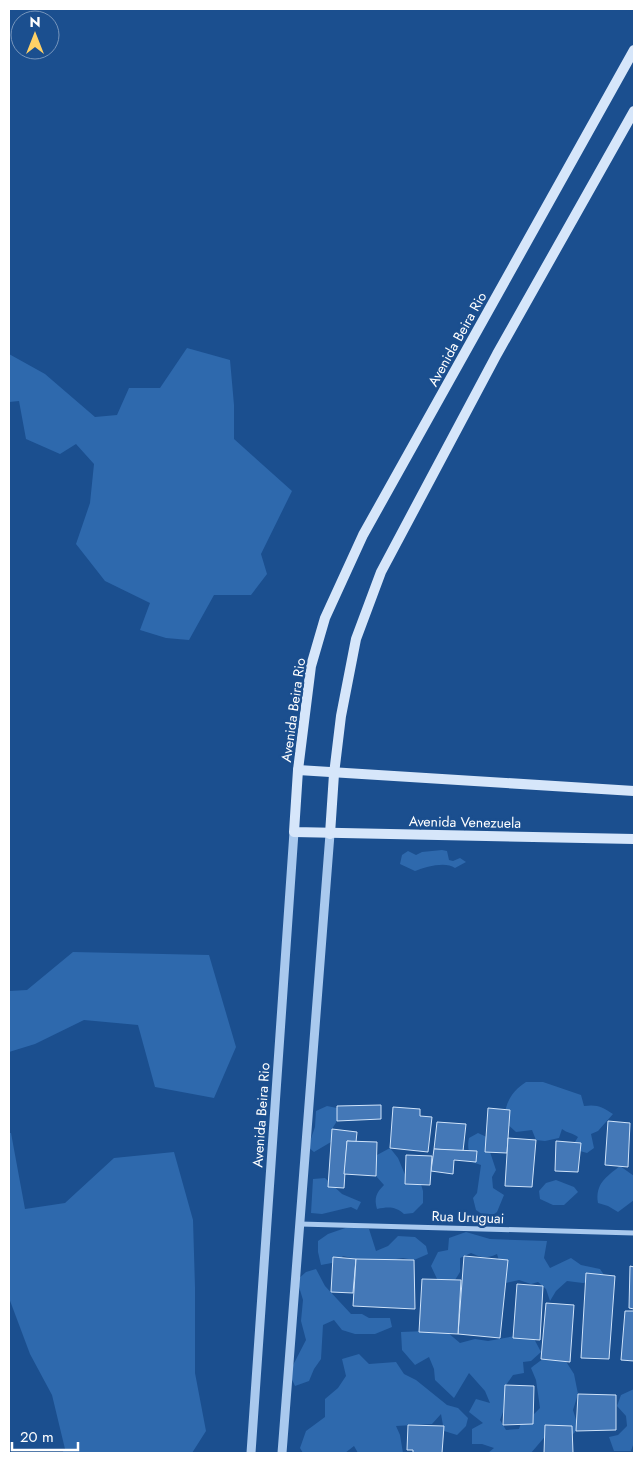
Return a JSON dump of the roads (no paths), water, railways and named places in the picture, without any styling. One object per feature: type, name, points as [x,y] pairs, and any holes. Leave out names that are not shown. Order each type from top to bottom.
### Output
[{"type":"main road","name":"Avenida Beira Rio","points":[[294,832],[298,770],[311,666],[325,618],[363,535],[634,50]]},
{"type":"main road","points":[[330,834],[334,773],[341,716],[356,639],[382,572],[497,354],[634,111]]},
{"type":"main road","points":[[298,770],[634,791]]},
{"type":"main road","name":"Avenida Venezuela","points":[[294,832],[634,839]]},
{"type":"street","name":"Avenida Beira Rio","points":[[251,1453],[294,832]]},
{"type":"street","points":[[282,1453],[330,834]]},
{"type":"street","name":"Rua Uruguai","points":[[300,1224],[634,1233]]}]
